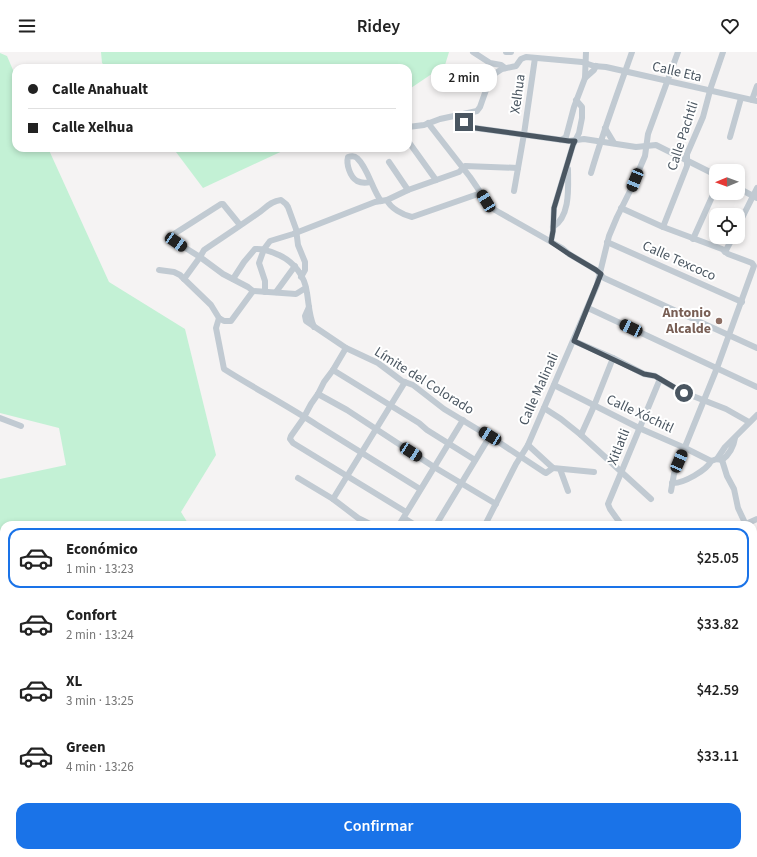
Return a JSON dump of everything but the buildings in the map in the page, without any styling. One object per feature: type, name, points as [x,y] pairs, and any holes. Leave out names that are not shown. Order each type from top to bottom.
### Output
[{"type":"street","points":[[473,52],[490,63],[501,65],[505,68]]},
{"type":"street","points":[[506,52],[511,52]]},
{"type":"street","points":[[561,140],[566,137],[576,100],[585,78],[586,52]]},
{"type":"street","points":[[590,173],[632,52]]},
{"type":"street","name":"Calle Malinali","points":[[487,521],[520,457],[528,445],[588,308],[601,274],[608,242],[621,208],[639,170],[647,146],[648,134],[678,52]]},
{"type":"street","name":"Calle Pachtli","points":[[663,227],[687,166],[687,154],[703,117],[723,52]]},
{"type":"street","points":[[412,126],[478,110],[490,78],[505,68],[516,66],[524,56]]},
{"type":"street","name":"Calle Eta","points":[[524,56],[586,63],[754,101]]},
{"type":"street","name":"Xelhua","points":[[514,191],[535,58]]},
{"type":"street","points":[[585,78],[594,70],[596,66]]},
{"type":"street","points":[[754,101],[757,86]]},
{"type":"street","points":[[730,137],[741,98]]},
{"type":"street","points":[[551,242],[554,208],[573,145],[579,133],[582,118],[582,105],[576,100]]},
{"type":"street","points":[[460,115],[468,127],[561,140],[575,141],[584,139],[636,147],[656,145],[709,172]]},
{"type":"street","points":[[428,123],[489,204],[496,210],[596,270],[604,278],[757,348]]},
{"type":"street","points":[[605,128],[614,143]]},
{"type":"street","points":[[412,147],[436,180]]},
{"type":"street","points":[[370,182],[360,182],[354,178],[348,166],[348,157],[352,156],[357,158],[366,172],[370,182],[384,200],[404,214],[412,217],[481,193]]},
{"type":"street","points":[[389,162],[408,190]]},
{"type":"street","points":[[265,292],[265,281],[259,264],[264,249],[272,240],[459,172],[467,165],[518,168]]},
{"type":"street","points":[[553,227],[562,216],[566,207],[569,190],[567,181],[567,165]]},
{"type":"street","points":[[745,214],[755,197],[757,188]]},
{"type":"street","points":[[745,192],[755,197]]},
{"type":"street","points":[[558,193],[566,207]]},
{"type":"street","points":[[184,279],[204,250],[270,203],[279,200],[283,200],[287,205],[297,232],[298,245],[306,264],[306,270],[301,277]]},
{"type":"street","points":[[693,239],[711,200]]},
{"type":"street","points":[[233,279],[255,249],[264,249],[284,258],[295,266],[306,289],[296,294],[253,291],[233,279],[175,241],[173,237],[173,235],[221,204],[223,204],[240,225]]},
{"type":"street","points":[[621,208],[754,265],[742,302],[728,335],[717,368],[674,474],[671,491]]},
{"type":"street","name":"Calle Texcoco","points":[[608,242],[742,302]]},
{"type":"street","points":[[725,252],[729,244]]},
{"type":"street","points":[[276,292],[295,266]]},
{"type":"street","points":[[159,270],[177,273],[211,305],[219,318],[224,321],[232,321],[253,291]]},
{"type":"street","name":"Límite del Colorado","points":[[306,289],[309,307],[305,319],[314,327],[346,348],[375,362],[405,382],[413,385],[444,409],[490,436],[544,473],[552,468]]},
{"type":"street","points":[[588,308],[757,387]]},
{"type":"street","points":[[219,318],[216,328],[224,369],[305,416],[420,489]]},
{"type":"street","points":[[574,341],[613,358],[644,374],[660,379],[680,391],[726,409],[749,422]]},
{"type":"street","points":[[346,348],[334,370],[324,382],[305,416],[291,436],[291,440],[405,515],[411,521]]},
{"type":"street","points":[[581,435],[613,358]]},
{"type":"street","points":[[334,370],[475,460]]},
{"type":"street","name":"Xitlatli","points":[[619,521],[608,504],[660,379]]},
{"type":"street","points":[[332,499],[405,382]]},
{"type":"street","name":"Calle Xóchitl","points":[[554,385],[639,428],[717,460]]},
{"type":"street","points":[[318,394],[347,410],[434,467],[496,504]]},
{"type":"street","points":[[544,408],[581,435],[651,499]]},
{"type":"street","points":[[672,483],[677,483],[697,474],[717,460],[723,450],[757,415]]},
{"type":"street","points":[[0,418],[21,426]]},
{"type":"street","points":[[401,521],[463,420]]},
{"type":"street","points":[[438,521],[490,436]]},
{"type":"street","points":[[528,445],[552,468],[594,472]]},
{"type":"street","points":[[717,460],[734,488],[738,508],[744,521]]},
{"type":"street","points":[[560,469],[568,491]]},
{"type":"street","points":[[298,478],[364,521]]},
{"type":"green space","points":[[101,52],[449,52],[445,65],[412,87],[412,64],[102,63]]},
{"type":"green space","points":[[0,53],[7,56],[12,68],[12,152],[50,152],[109,282],[185,329],[216,455],[181,512],[187,521],[0,521],[0,479],[66,465],[59,428],[0,413]]},
{"type":"green space","points":[[176,152],[280,152],[203,188]]},
{"type":"place","name":"Antonio Alcalde","points":[[719,321]]},
{"type":"route","points":[[464,122],[468,127],[575,141],[555,203],[551,242],[601,274],[574,341],[613,358],[644,374],[655,376],[684,393]]}]
